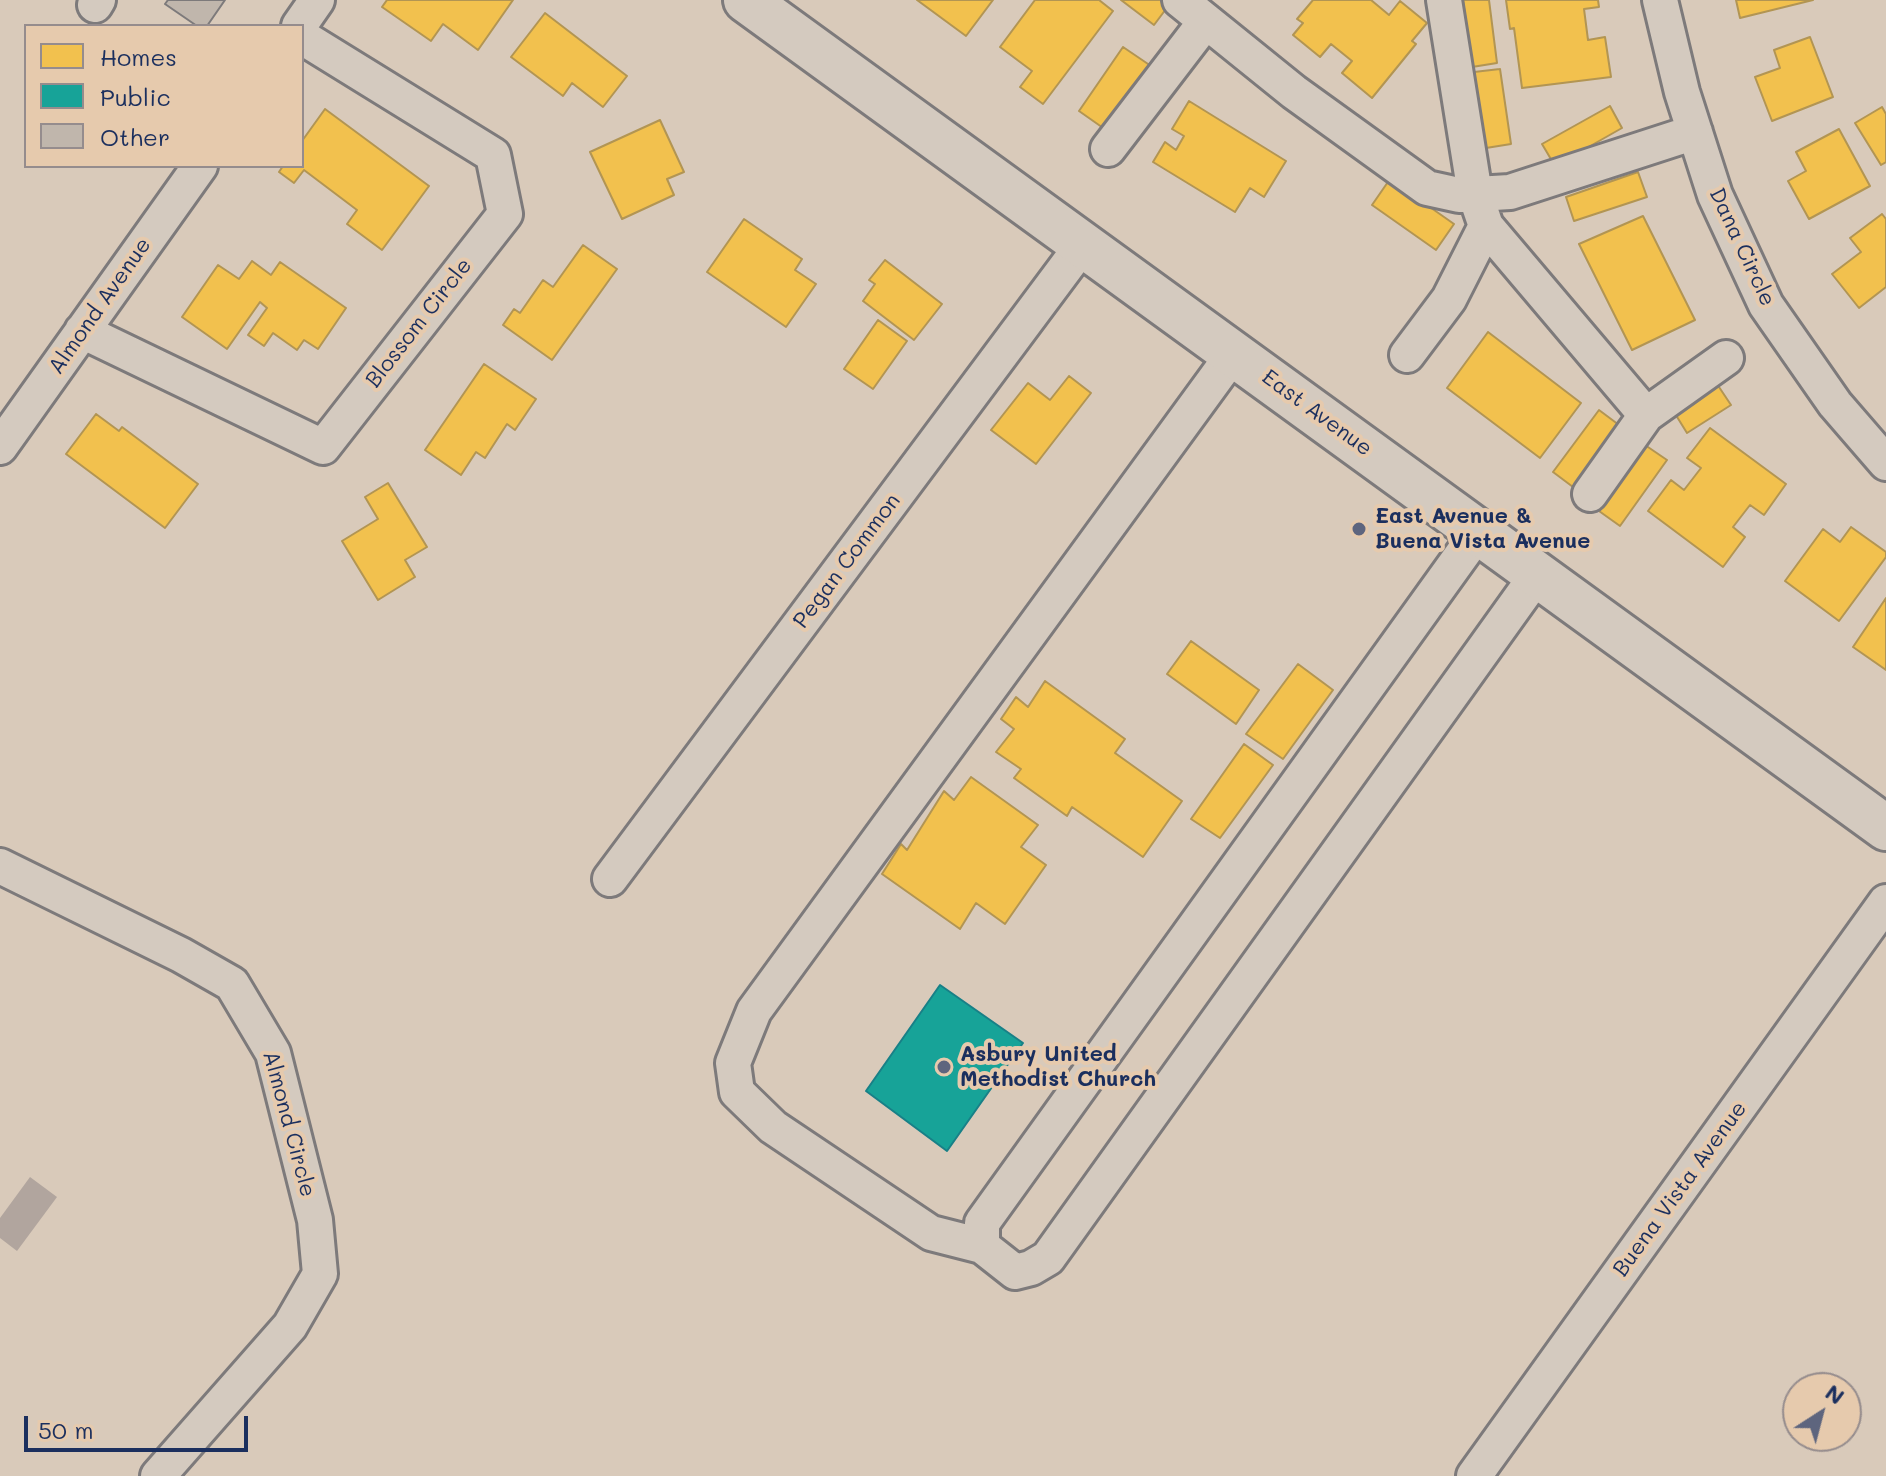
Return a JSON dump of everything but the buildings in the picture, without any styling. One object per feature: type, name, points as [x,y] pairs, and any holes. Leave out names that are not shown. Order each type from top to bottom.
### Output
[{"type":"main road","name":"East Avenue","points":[[752,2],[1886,828]]},
{"type":"street","points":[[300,24],[317,0]]},
{"type":"street","points":[[1444,0],[1475,194],[1486,226],[1646,415]]},
{"type":"street","name":"Dana Circle","points":[[1660,0],[1682,92],[1715,195],[1766,305],[1835,404],[1886,463]]},
{"type":"street","points":[[1108,149],[1193,10],[1294,92],[1427,188],[1459,195],[1510,192],[1695,132]]},
{"type":"street","name":"Blossom Circle","points":[[82,331],[323,447],[505,214],[493,155],[304,38]]},
{"type":"street","name":"Almond Avenue","points":[[0,447],[199,168]]},
{"type":"street","points":[[1407,355],[1449,299],[1486,226]]},
{"type":"street","name":"Pegan Common","points":[[610,879],[1084,243]]},
{"type":"street","points":[[1234,353],[754,1011],[733,1063],[737,1092],[773,1127],[931,1233],[982,1246],[1015,1272],[1031,1268],[1048,1258],[1537,575]]},
{"type":"street","points":[[1590,494],[1646,415],[1726,358]]},
{"type":"street","points":[[982,1246],[982,1223],[1479,531]]},
{"type":"street","name":"Almond Circle","points":[[0,866],[181,955],[232,984],[273,1053],[315,1220],[320,1274],[290,1326],[158,1476]]},
{"type":"street","name":"Buena Vista Avenue","points":[[1474,1476],[1886,902]]},
{"type":"shaded area","points":[[30,1177],[57,1197],[17,1251],[0,1238],[0,1218]]},
{"type":"place","name":"East Avenue & Buena Vista Avenue","points":[[1359,529]]},
{"type":"place","name":"Asbury United Methodist Church","points":[[944,1067]]}]
